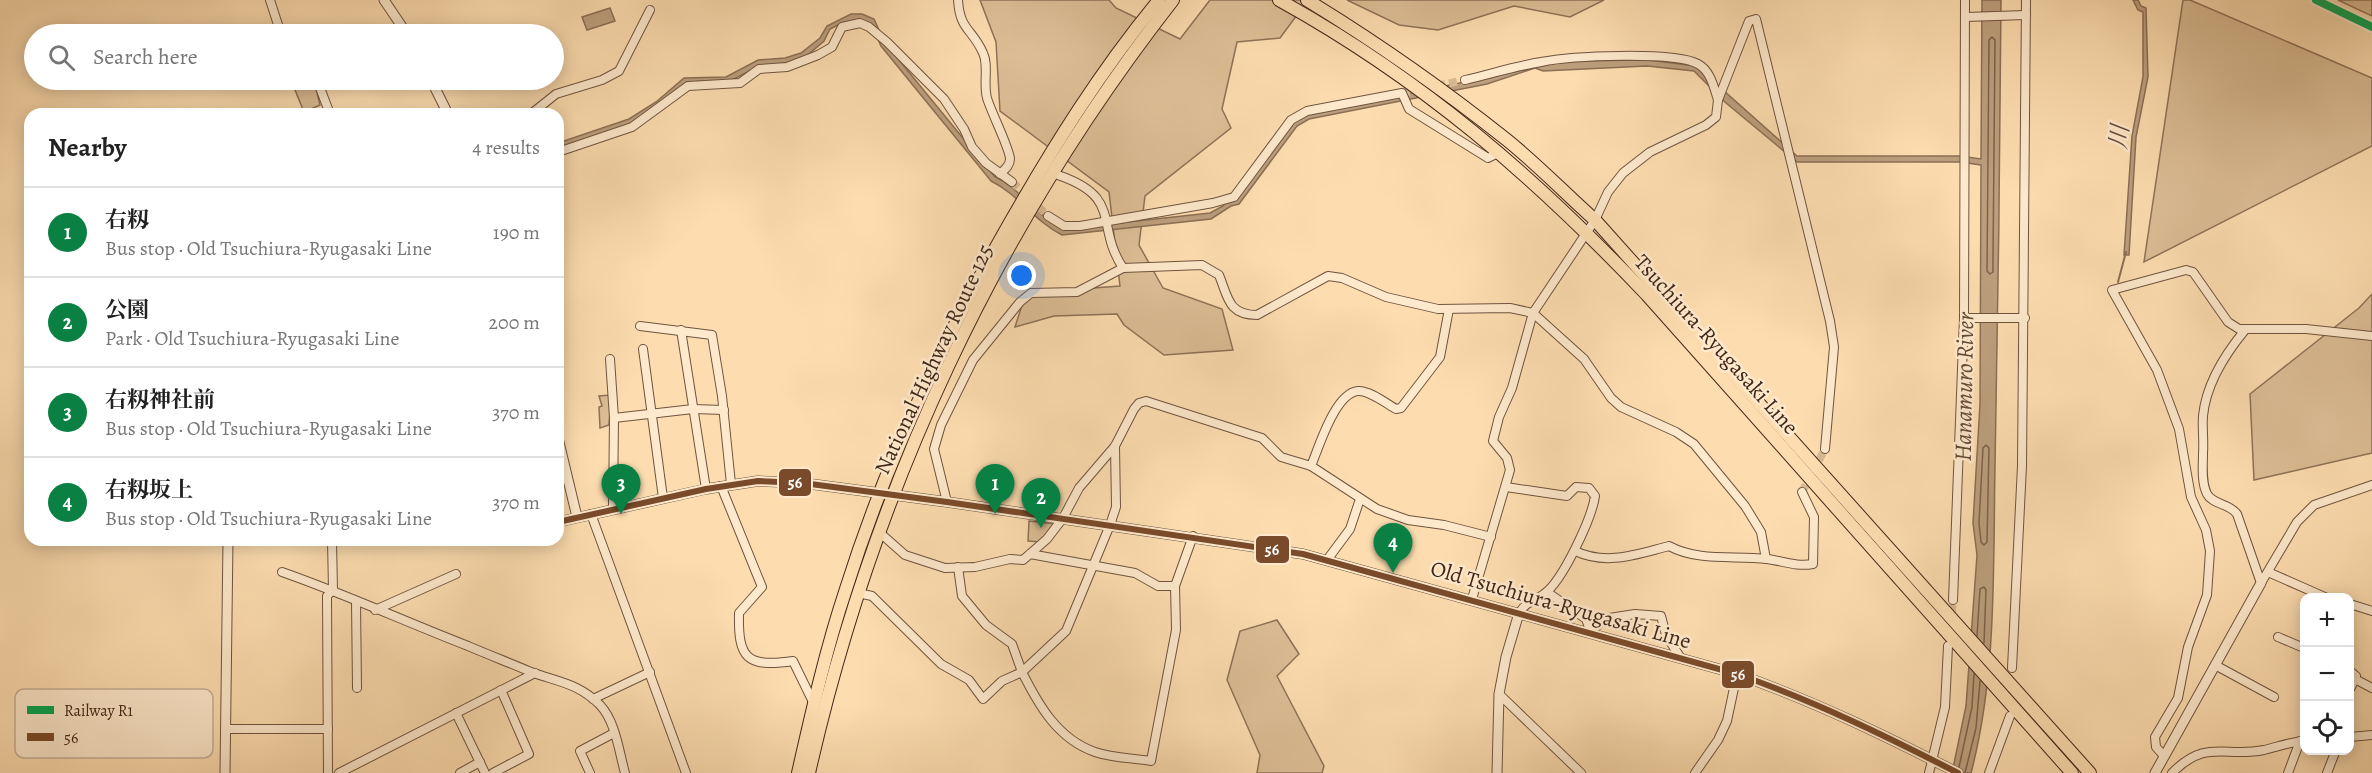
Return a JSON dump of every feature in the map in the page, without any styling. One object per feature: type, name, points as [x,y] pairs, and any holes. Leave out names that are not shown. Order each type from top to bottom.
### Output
[{"type":"main road","points":[[1007,238],[1033,169],[1057,128],[1148,0]]},
{"type":"main road","name":"National Highway Route 125","points":[[798,773],[846,589],[880,493],[916,403],[1007,238],[1159,0]]},
{"type":"main road","name":"National Highway Route 125","points":[[1133,43],[1173,0]]},
{"type":"main road","points":[[1007,238],[1058,176],[1108,99],[1182,0]]},
{"type":"main road","name":"Tsuchiura-Ryugasaki Line","points":[[1279,0],[1385,66],[1452,112],[1500,152],[1587,232],[1655,304],[1951,643],[1999,689],[2072,773]]},
{"type":"main road","name":"Tsuchiura-Ryugasaki Line","points":[[1307,0],[1364,35],[1509,141],[1595,220],[1956,624],[2006,671],[2090,773]]},
{"type":"main road","name":"National Highway Route 125","points":[[809,773],[824,709],[858,593],[879,532],[933,398],[1007,238]]},
{"type":"street","points":[[270,0],[278,24]]},
{"type":"street","points":[[384,0],[400,24]]},
{"type":"street","points":[[958,0],[959,18],[984,56],[984,88],[991,115],[1010,158],[1008,166],[1000,174]]},
{"type":"street","points":[[1953,600],[1964,318],[1965,0]]},
{"type":"street","points":[[2006,671],[2022,466],[2026,0]]},
{"type":"street","points":[[538,108],[556,94],[602,80],[620,71],[650,10]]},
{"type":"street","points":[[1965,17],[2026,15]]},
{"type":"street","points":[[1472,599],[1510,470],[1507,458],[1493,441],[1499,417],[1512,388],[1533,314],[1595,220],[1608,192],[1623,173],[1650,152],[1706,125],[1716,117],[1718,100],[1749,21],[1756,19],[1830,321],[1834,347],[1825,448]]},
{"type":"street","points":[[564,150],[632,127],[688,86],[740,83],[759,69],[787,66],[818,56],[832,47],[842,27],[860,23],[869,27],[887,42],[944,99],[964,129],[972,147],[1000,174],[1012,182]]},
{"type":"street","points":[[1465,80],[1554,60],[1671,59],[1698,64],[1708,73],[1718,100]]},
{"type":"street","points":[[322,90],[328,108]]},
{"type":"street","points":[[435,90],[445,108]]},
{"type":"street","points":[[1048,216],[1064,226],[1108,221],[1213,203],[1234,197],[1291,120],[1307,111],[1402,93],[1409,108],[1488,158],[1500,152]]},
{"type":"street","points":[[1058,176],[1094,192],[1104,208],[1114,253],[1123,268]]},
{"type":"street","points":[[947,502],[934,449],[941,425],[973,360],[1020,302],[1031,293],[1077,292],[1123,268],[1202,265],[1219,275],[1231,307],[1243,315],[1257,315],[1328,276],[1342,278],[1386,297],[1410,303],[1449,309],[1510,308],[1533,314],[1584,359],[1611,398],[1621,407],[1676,432],[1694,444],[1745,506],[1761,532],[1766,559]]},
{"type":"street","points":[[2164,756],[2156,747],[2155,737],[2178,698],[2188,646],[2207,595],[2211,551],[2206,530],[2191,497],[2179,429],[2160,378],[2149,352],[2112,290],[2181,269],[2193,272],[2228,322],[2245,330],[2306,329],[2372,336]]},
{"type":"street","points":[[1311,466],[1333,412],[1352,393],[1362,392],[1396,409],[1401,408],[1440,357],[1449,309]]},
{"type":"street","points":[[1964,318],[2025,318]]},
{"type":"street","points":[[640,326],[712,335],[724,410],[731,484]]},
{"type":"street","points":[[681,330],[706,489]]},
{"type":"street","points":[[2245,330],[2221,367],[2207,400],[2204,415],[2203,469],[2207,494],[2212,500],[2229,506],[2237,514],[2261,583]]},
{"type":"street","points":[[643,349],[663,498]]},
{"type":"street","points":[[610,359],[614,418],[613,509]]},
{"type":"street","points":[[879,532],[905,555],[945,568],[1023,560],[1047,539],[1063,518],[1079,488],[1115,446],[1134,409],[1139,403],[1146,401],[1262,438],[1281,457],[1311,466],[1360,499],[1408,520],[1444,525],[1491,537]]},
{"type":"street","points":[[614,418],[693,409],[724,410]]},
{"type":"street","points":[[858,593],[872,596],[880,602],[941,664],[969,680],[983,699],[1002,681],[1023,672],[1066,631],[1116,507],[1115,446]]},
{"type":"street","points":[[564,463],[577,517]]},
{"type":"street","name":"Old Tsuchiura-Ryugasaki Line","points":[[564,520],[731,484],[779,482],[880,493],[1193,536],[1327,560],[1737,674],[1847,718],[1958,773]]},
{"type":"street","points":[[2155,773],[2297,522],[2314,505],[2372,485]]},
{"type":"street","points":[[721,486],[762,587],[739,613],[738,636],[741,652],[749,658],[775,664],[793,661],[814,705]]},
{"type":"street","points":[[1497,773],[1499,694],[1506,657],[1519,613],[1527,602],[1547,592],[1575,551],[1593,509],[1594,496],[1589,488],[1576,486],[1567,496],[1506,487]]},
{"type":"street","points":[[1575,551],[1601,560],[1617,559],[1669,546],[1684,554],[1766,559],[1801,566],[1813,564],[1814,517],[1802,492]]},
{"type":"street","points":[[1327,560],[1350,529],[1360,499]]},
{"type":"street","points":[[591,514],[686,773]]},
{"type":"street","points":[[958,567],[962,596],[986,625],[1012,644],[1039,707],[1061,731],[1095,752],[1151,761],[1176,630],[1175,586],[1193,536]]},
{"type":"street","points":[[225,773],[228,546]]},
{"type":"street","points":[[328,773],[327,596],[333,590],[332,546]]},
{"type":"street","points":[[1030,554],[1135,573],[1158,586],[1175,586]]},
{"type":"street","points":[[282,572],[333,590],[375,610],[535,673],[562,680],[593,699],[604,711],[614,733],[625,773]]},
{"type":"street","points":[[2268,572],[2318,593]]},
{"type":"street","points":[[375,610],[456,574]]},
{"type":"street","points":[[1547,592],[1586,619],[1591,633],[1603,619],[1635,614],[1661,616],[1666,635],[1680,657]]},
{"type":"street","points":[[356,601],[357,688]]},
{"type":"street","points":[[2354,606],[2372,611]]},
{"type":"street","points":[[2278,637],[2302,647]]},
{"type":"street","points":[[1929,773],[1945,707],[1951,643]]},
{"type":"street","points":[[2215,665],[2274,697]]},
{"type":"street","points":[[593,699],[650,672]]},
{"type":"street","points":[[339,773],[535,673]]},
{"type":"street","points":[[1695,773],[1718,740],[1727,721],[1737,674]]},
{"type":"street","points":[[2354,675],[2355,679],[2372,688]]},
{"type":"street","points":[[493,773],[529,754],[501,690]]},
{"type":"street","points":[[1499,694],[1581,773]]},
{"type":"street","points":[[456,713],[485,773]]},
{"type":"street","points":[[1989,773],[2010,716]]},
{"type":"street","points":[[226,729],[328,729]]},
{"type":"street","points":[[590,773],[580,751],[614,733]]},
{"type":"street","points":[[2354,737],[2372,735]]},
{"type":"street","points":[[2172,773],[2181,764],[2208,751],[2266,750],[2275,745],[2300,741]]},
{"type":"street","points":[[2288,773],[2300,746]]},
{"type":"street","points":[[2327,773],[2334,755]]},
{"type":"street","points":[[460,773],[480,762]]},
{"type":"shaded area","points":[[980,0],[1109,0],[1116,8],[1180,39],[1210,0],[1308,0],[1280,38],[1237,42],[1222,109],[1231,128],[1145,196],[1139,245],[1163,288],[1222,309],[1233,350],[1164,355],[1124,325],[1117,314],[1054,316],[1015,327],[1026,293],[1120,286],[1109,192],[1000,111],[996,42]]},
{"type":"shaded area","points":[[1347,0],[1604,0],[1570,17],[1514,6],[1438,30],[1399,25]]},
{"type":"shaded area","points":[[2183,0],[2190,0],[2372,78],[2372,146],[2144,262]]},
{"type":"shaded area","points":[[2338,0],[2372,0],[2372,16]]},
{"type":"shaded area","points":[[295,90],[316,90],[320,105],[313,108],[302,108]]},
{"type":"shaded area","points":[[2372,294],[2372,453],[2254,480],[2250,394],[2359,308]]},
{"type":"shaded area","points":[[611,395],[609,425],[600,428],[599,407],[602,406],[599,396]]},
{"type":"shaded area","points":[[1029,521],[1056,524],[1041,542],[1028,541]]},
{"type":"shaded area","points":[[1277,620],[1299,654],[1277,676],[1324,766],[1322,773],[1257,773],[1260,755],[1227,680],[1240,631]]},
{"type":"water","points":[[1982,0],[2001,0],[1992,621],[1985,698],[1971,773],[1952,773],[1966,706],[1977,555],[1973,523],[1980,404],[1981,165],[1960,162],[1797,162],[1726,103],[1694,71],[1647,66],[1543,71],[1535,68],[1487,84],[1309,119],[1297,126],[1239,204],[1231,206],[1211,219],[1062,235],[1001,186],[991,181],[881,46],[871,24],[860,20],[840,24],[830,29],[824,41],[803,59],[759,66],[728,82],[687,83],[631,124],[564,147],[564,141],[629,119],[656,102],[684,78],[726,77],[758,60],[785,58],[801,53],[820,38],[827,26],[851,14],[862,14],[874,19],[885,43],[994,176],[1004,181],[1053,224],[1063,229],[1210,213],[1223,206],[1293,122],[1308,114],[1528,69],[1530,66],[1573,61],[1648,60],[1696,66],[1797,156],[1960,156],[1981,159]]},
{"type":"water","points":[[2133,0],[2138,0],[2141,6],[2146,8],[2148,77],[2136,137],[2129,255],[2124,255],[2132,136],[2143,77],[2143,12],[2138,10]]},
{"type":"water","points":[[610,8],[615,21],[587,30],[582,17]]},
{"type":"waterway","name":"川","points":[[2118,282],[2126,252]]},
{"type":"tunnel","points":[[1402,93],[1465,80]]},
{"type":"tunnel","points":[[1012,182],[1048,216]]},
{"type":"tunnel","points":[[1802,492],[1825,449]]},
{"type":"tunnel","points":[[1949,637],[1953,600]]},
{"type":"rail line","name":"R1","points":[[2316,0],[2372,27]]},
{"type":"transit line","name":"56","points":[[564,521],[706,489],[758,481],[803,483],[1303,554],[1737,674],[1849,720],[1958,773]]},
{"type":"place","name":"右籾神社前","points":[[621,514]]},
{"type":"place","name":"右籾","points":[[995,514]]},
{"type":"place","name":"公園","points":[[1041,528]]},
{"type":"place","name":"右籾坂上","points":[[1393,573]]},
{"type":"water label","name":"Hanamuro River","points":[[1964,387]]}]
